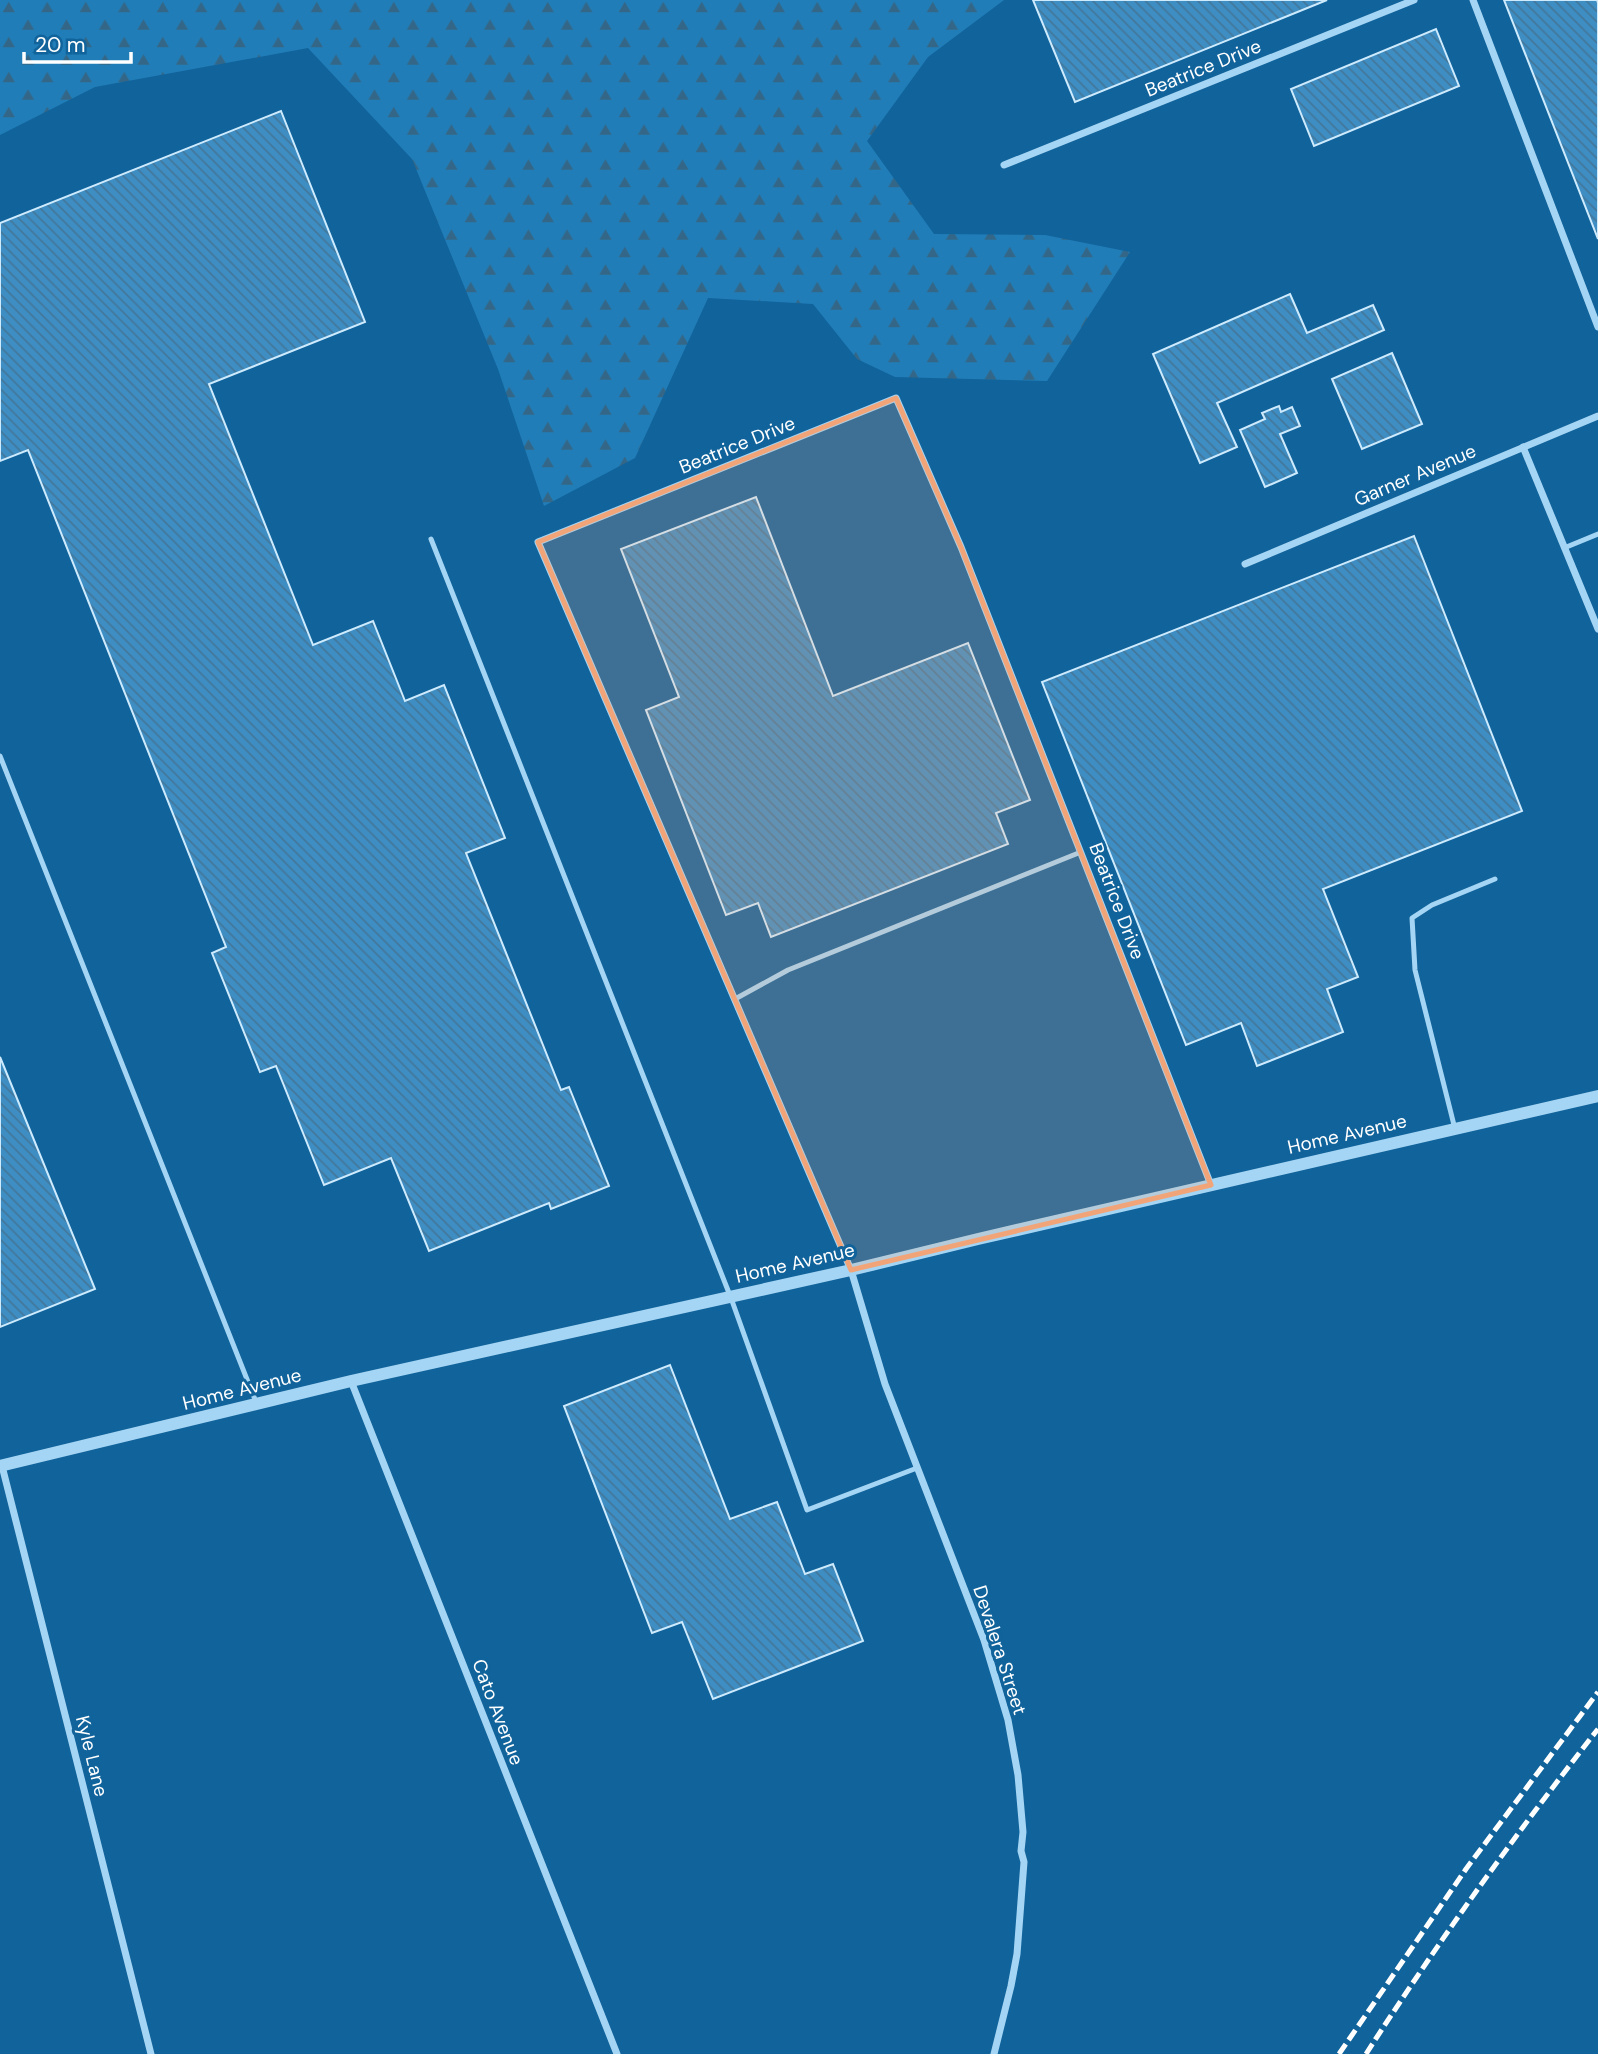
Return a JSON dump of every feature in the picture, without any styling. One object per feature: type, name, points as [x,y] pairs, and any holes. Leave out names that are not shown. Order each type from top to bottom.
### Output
[{"type":"street","name":"Beatrice Drive","points":[[1004,165],[1414,0]]},
{"type":"street","points":[[1473,0],[1598,327]]},
{"type":"street","name":"Beatrice Drive","points":[[851,1270],[538,542],[896,398],[961,547],[1211,1185]]},
{"type":"street","name":"Garner Avenue","points":[[1245,564],[1598,416]]},
{"type":"street","points":[[1523,447],[1598,629]]},
{"type":"street","name":"Home Avenue","points":[[1,1466],[351,1381],[731,1298],[1598,1096]]},
{"type":"street","name":"Devalera Street","points":[[851,1270],[885,1384],[984,1640],[1007,1720],[1018,1775],[1023,1832],[1021,1851],[1024,1862],[1017,1954],[994,2054]]},
{"type":"street","name":"Cato Avenue","points":[[351,1381],[617,2054]]},
{"type":"street","name":"Kyle Lane","points":[[1,1466],[151,2054]]},
{"type":"lane","points":[[1564,548],[1598,534]]},
{"type":"lane","points":[[431,539],[731,1298],[807,1510],[917,1468]]},
{"type":"lane","points":[[0,756],[257,1405]]},
{"type":"lane","points":[[734,999],[788,970],[1081,852]]},
{"type":"lane","points":[[1455,1129],[1415,970],[1412,918],[1433,905],[1495,879]]},
{"type":"highlighted area","points":[[896,398],[961,547],[1211,1185],[851,1270],[538,542]]},
{"type":"green space","points":[[0,0],[1004,0],[928,57],[867,141],[934,234],[1045,235],[1130,252],[1047,381],[895,377],[857,359],[813,304],[708,298],[635,458],[544,506],[498,369],[412,159],[308,48],[95,87],[0,135]]},
{"type":"building","points":[[1033,0],[1327,0],[1075,102]]},
{"type":"building","points":[[1504,0],[1597,0],[1598,239]]},
{"type":"building","points":[[1436,29],[1459,86],[1314,146],[1291,89]]},
{"type":"building","points":[[281,111],[365,322],[209,384],[313,645],[373,621],[405,701],[444,685],[505,838],[466,853],[561,1090],[569,1087],[609,1186],[551,1209],[549,1203],[429,1251],[391,1158],[324,1185],[276,1066],[260,1072],[212,953],[226,947],[28,450],[0,461],[0,223]]},
{"type":"building","points":[[1290,294],[1307,333],[1373,305],[1384,330],[1217,403],[1237,447],[1200,463],[1153,354]]},
{"type":"building","points":[[1392,353],[1422,424],[1362,449],[1332,379]]},
{"type":"building","points":[[1279,406],[1281,412],[1292,407],[1300,426],[1280,434],[1297,473],[1265,487],[1240,430],[1265,419],[1262,413]]},
{"type":"building","points":[[756,497],[833,696],[968,643],[1030,800],[996,813],[1008,844],[771,937],[758,903],[726,915],[646,710],[679,697],[621,549]]},
{"type":"building","points":[[1414,536],[1522,811],[1323,889],[1358,977],[1327,989],[1343,1032],[1257,1066],[1241,1023],[1186,1045],[1042,682]]},
{"type":"building","points":[[0,1057],[95,1289],[0,1327]]},
{"type":"building","points":[[670,1365],[730,1519],[777,1502],[805,1574],[833,1564],[863,1641],[713,1699],[682,1622],[652,1633],[564,1406]]},
{"type":"railway","points":[[1339,2054],[1466,1869],[1598,1692]]},
{"type":"railway","points":[[1366,2054],[1478,1888],[1598,1729]]}]
